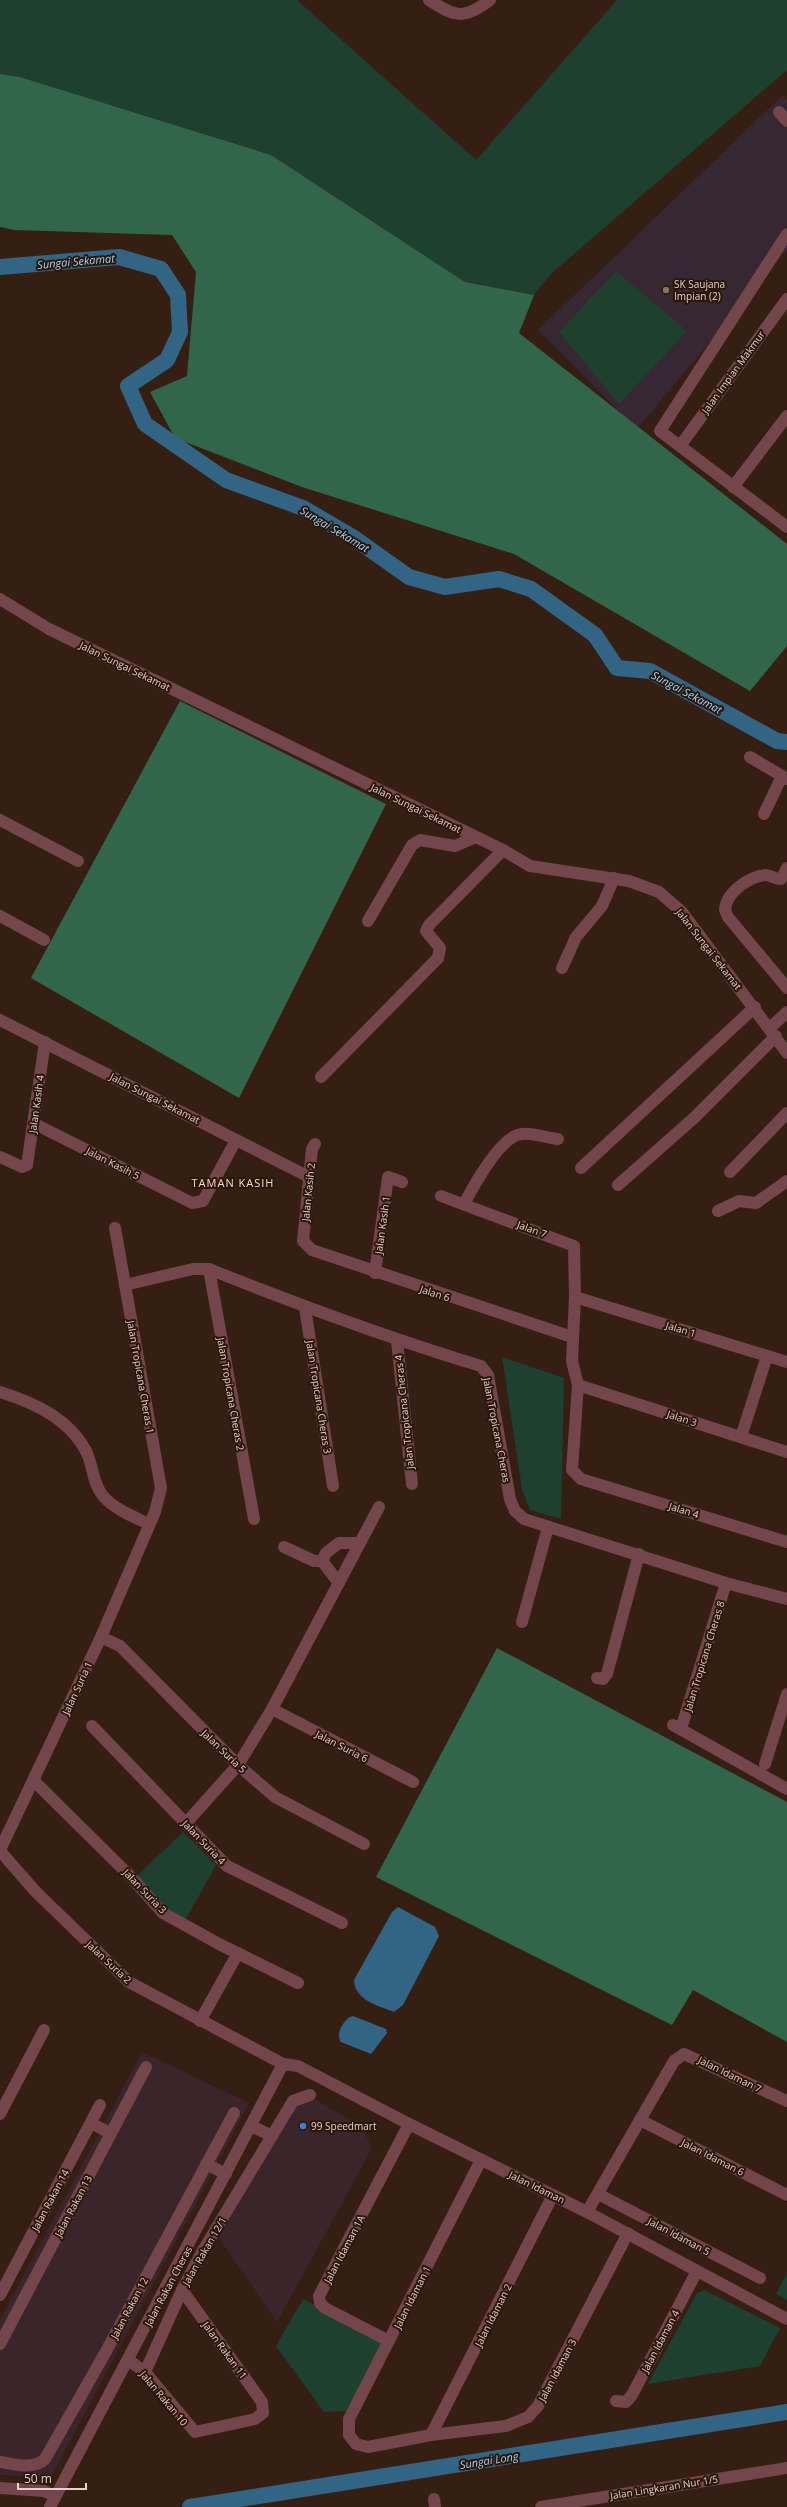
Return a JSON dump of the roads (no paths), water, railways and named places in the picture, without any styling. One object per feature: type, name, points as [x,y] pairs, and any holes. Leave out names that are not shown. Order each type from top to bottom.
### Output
[{"type":"street","points":[[429,0],[451,14],[463,14],[476,10],[490,0]]},
{"type":"street","points":[[787,234],[660,431],[734,486],[787,528]]},
{"type":"street","name":"Jalan Impian Makmur","points":[[680,446],[787,299]]},
{"type":"street","points":[[734,486],[787,416]]},
{"type":"street","name":"Jalan Sungai Sekamat","points":[[0,599],[49,628],[503,850],[530,866],[629,881],[659,892],[682,912],[755,1007],[787,1053]]},
{"type":"street","points":[[750,757],[785,777],[764,814]]},
{"type":"street","points":[[0,820],[78,861]]},
{"type":"street","points":[[368,920],[412,844],[420,840],[455,846],[476,837]]},
{"type":"street","points":[[322,1077],[438,958],[440,948],[426,931],[429,924],[503,850]]},
{"type":"street","points":[[787,868],[781,879],[765,875],[747,882],[728,900],[725,910],[728,917],[787,988]]},
{"type":"street","points":[[562,968],[576,937],[602,906],[614,878]]},
{"type":"street","points":[[0,916],[44,940]]},
{"type":"street","points":[[581,1168],[755,1007]]},
{"type":"street","points":[[618,1185],[694,1118],[773,1032],[787,1012]]},
{"type":"street","name":"Jalan Sungai Sekamat","points":[[0,1020],[309,1177]]},
{"type":"street","name":"Jalan Kasih 4","points":[[0,1157],[22,1167],[27,1165],[44,1042]]},
{"type":"street","points":[[730,1172],[787,1113]]},
{"type":"street","name":"Jalan Kasih 5","points":[[33,1123],[192,1203],[202,1201],[236,1140]]},
{"type":"street","points":[[464,1204],[480,1174],[511,1138],[521,1134],[558,1139]]},
{"type":"street","name":"Jalan Kasih 2","points":[[303,1241],[312,1149],[315,1144]]},
{"type":"street","name":"Jalan Kasih 1","points":[[375,1273],[388,1176],[402,1182]]},
{"type":"street","points":[[718,1211],[739,1201],[756,1203],[787,1181]]},
{"type":"street","name":"Jalan 7","points":[[441,1196],[574,1246],[575,1297]]},
{"type":"street","name":"Jalan Tropicana Cheras 1","points":[[114,1228],[161,1488],[149,1524]]},
{"type":"street","name":"Jalan 6","points":[[303,1241],[312,1250],[375,1273],[572,1337]]},
{"type":"street","name":"Jalan Tropicana Cheras","points":[[125,1285],[193,1269],[209,1269],[306,1308],[397,1340],[481,1366],[488,1375],[510,1499],[515,1511],[524,1519],[639,1554],[726,1583],[787,1599]]},
{"type":"street","name":"Jalan Tropicana Cheras 2","points":[[209,1269],[254,1519]]},
{"type":"street","points":[[575,1297],[572,1361],[578,1385]]},
{"type":"street","name":"Jalan 1","points":[[575,1297],[787,1362]]},
{"type":"street","name":"Jalan Tropicana Cheras 3","points":[[306,1308],[333,1486]]},
{"type":"street","name":"Jalan Tropicana Cheras 4","points":[[397,1340],[412,1484]]},
{"type":"street","points":[[741,1437],[767,1356]]},
{"type":"street","name":"Jalan 3","points":[[578,1385],[787,1452]]},
{"type":"street","name":"Jalan 4","points":[[578,1385],[572,1470],[581,1479],[787,1542]]},
{"type":"street","points":[[0,1392],[42,1408],[59,1418],[75,1434],[87,1454],[92,1474],[102,1496],[118,1508],[149,1524]]},
{"type":"street","points":[[186,1822],[238,1765],[272,1709],[379,1507]]},
{"type":"street","name":"Jalan Suria 1","points":[[0,1850],[101,1637],[149,1524]]},
{"type":"street","points":[[522,1622],[548,1527]]},
{"type":"street","points":[[322,1561],[326,1553],[339,1542],[360,1543]]},
{"type":"street","points":[[284,1547],[314,1561],[322,1561]]},
{"type":"street","points":[[597,1678],[603,1679],[607,1674],[639,1554]]},
{"type":"street","points":[[322,1561],[339,1583]]},
{"type":"street","name":"Jalan Tropicana Cheras 8","points":[[726,1583],[678,1727],[787,1789]]},
{"type":"street","name":"Jalan Suria 5","points":[[101,1637],[120,1646],[238,1765],[275,1797],[364,1844]]},
{"type":"street","points":[[765,1764],[787,1694]]},
{"type":"street","name":"Jalan Suria 6","points":[[272,1709],[413,1782]]},
{"type":"street","name":"Jalan Suria 4","points":[[92,1726],[223,1862],[342,1923]]},
{"type":"street","name":"Jalan Suria 3","points":[[34,1781],[164,1913],[298,1983]]},
{"type":"street","name":"Jalan Suria 2","points":[[0,1850],[36,1892],[129,1982],[283,2064]]},
{"type":"street","points":[[200,2020],[238,1952]]},
{"type":"street","points":[[0,2114],[44,2030]]},
{"type":"street","name":"Jalan Idaman 7","points":[[640,2120],[674,2061],[684,2054],[692,2055],[787,2101]]},
{"type":"street","name":"Jalan Idaman","points":[[283,2064],[298,2066],[409,2124],[587,2212],[787,2319]]},
{"type":"street","name":"Jalan Rakan Cheras","points":[[52,2503],[283,2064]]},
{"type":"street","name":"Jalan Rakan 13","points":[[0,2344],[146,2066]]},
{"type":"street","name":"Jalan Rakan 12/1","points":[[145,2372],[182,2290],[235,2198],[293,2101],[310,2095]]},
{"type":"street","name":"Jalan Rakan 14","points":[[0,2294],[100,2105]]},
{"type":"street","name":"Jalan Rakan 12","points":[[0,2462],[32,2466],[39,2464],[45,2459],[104,2355],[234,2113]]},
{"type":"street","points":[[587,2212],[640,2120]]},
{"type":"street","name":"Jalan Idaman 6","points":[[640,2120],[787,2195]]},
{"type":"street","points":[[90,2123],[110,2134]]},
{"type":"street","name":"Jalan Idaman 1A","points":[[389,2341],[325,2308],[320,2303],[319,2296],[409,2124]]},
{"type":"street","points":[[251,2126],[272,2136]]},
{"type":"street","name":"Jalan Idaman 1","points":[[349,2435],[349,2419],[481,2160]]},
{"type":"street","points":[[206,2164],[226,2174]]},
{"type":"street","points":[[218,2190],[235,2198]]},
{"type":"street","name":"Jalan Idaman 5","points":[[598,2194],[760,2278]]},
{"type":"street","name":"Jalan Idaman 2","points":[[431,2435],[553,2195]]},
{"type":"street","name":"Jalan Idaman 3","points":[[349,2435],[356,2444],[368,2447],[431,2435],[506,2426],[528,2417],[538,2406],[628,2233]]},
{"type":"street","name":"Jalan Idaman 4","points":[[616,2401],[626,2402],[632,2395],[697,2271]]},
{"type":"street","name":"Jalan Rakan 11","points":[[182,2290],[262,2402],[263,2413],[255,2419],[201,2432]]},
{"type":"street","name":"Jalan Rakan 10","points":[[128,2360],[145,2372],[189,2427],[195,2432],[201,2432]]},
{"type":"street","name":"Jalan Lingkaran Nur 1/5","points":[[541,2507],[787,2468]]},
{"type":"street","points":[[0,2488],[44,2490],[52,2503]]},
{"type":"water","points":[[398,1907],[435,1927],[439,1936],[403,2005],[394,2012],[375,2005],[358,1993],[354,1980],[392,1912]]},
{"type":"water","points":[[353,2016],[386,2029],[387,2033],[371,2054],[341,2042],[339,2039],[341,2027],[346,2020]]},
{"type":"waterway","name":"Sungai Sekamat","points":[[0,267],[119,257],[161,269],[178,295],[180,332],[167,360],[128,386],[145,424],[226,480],[303,508],[354,538],[409,577],[445,587],[499,579],[531,589],[595,635],[617,668],[650,671],[777,741],[787,742]]},
{"type":"waterway","name":"Sungai Long","points":[[190,2507],[787,2412]]},
{"type":"place","name":"SK Saujana Impian (2)","points":[[666,290]]},
{"type":"place","name":"99 Speedmart","points":[[303,2126]]},
{"type":"district","name":"TAMAN KASIH","points":[[233,1182]]}]
